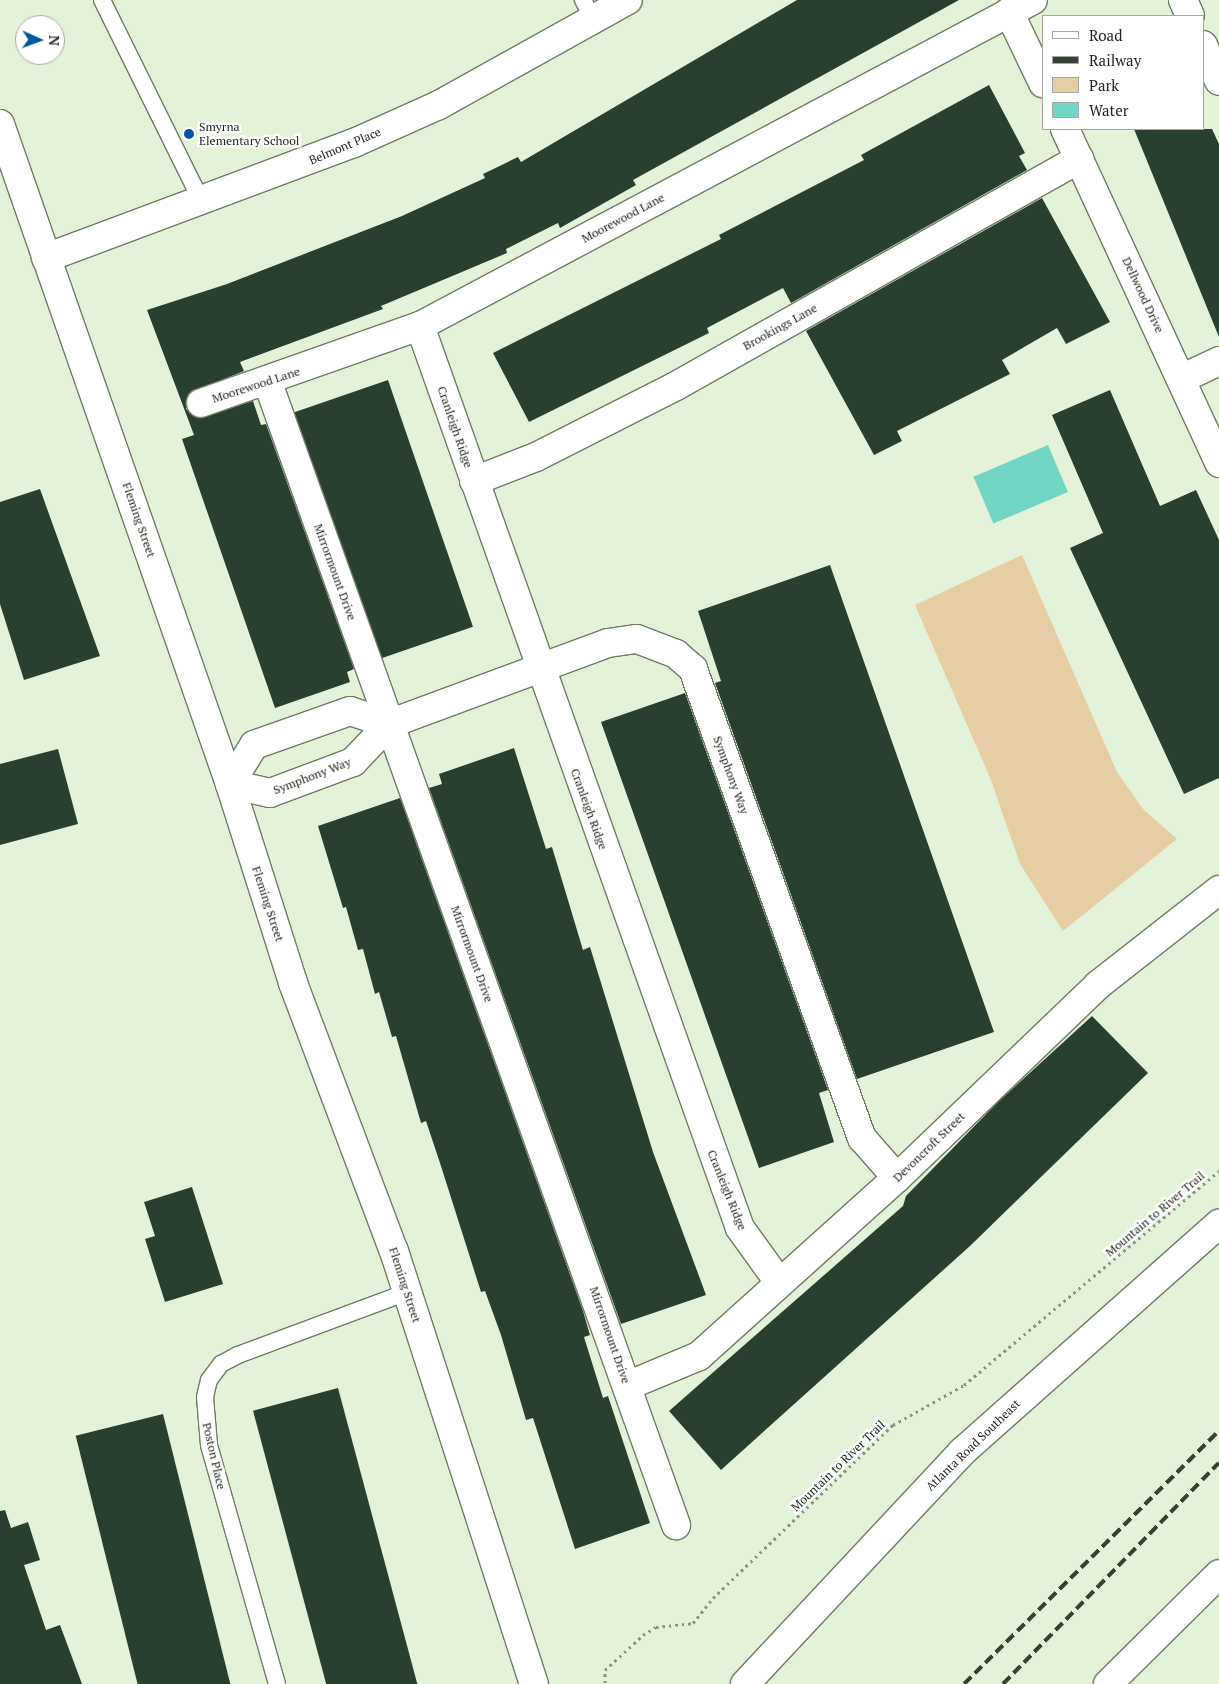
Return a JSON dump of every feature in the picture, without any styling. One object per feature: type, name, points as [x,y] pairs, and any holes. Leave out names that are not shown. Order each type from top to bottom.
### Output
[{"type":"street","name":"Belmont Place","points":[[46,258],[202,202],[439,105],[588,10],[628,0]]},
{"type":"street","name":"Moorewood Lane","points":[[200,403],[268,383],[420,326],[1033,0]]},
{"type":"street","points":[[1183,0],[1190,15]]},
{"type":"street","points":[[1009,12],[1042,81]]},
{"type":"street","points":[[1204,46],[1219,81]]},
{"type":"street","name":"Fleming Street","points":[[0,124],[230,784],[293,983],[407,1292],[534,1684]]},
{"type":"street","name":"Dellwood Drive","points":[[1065,130],[1219,463]]},
{"type":"street","name":"Brookings Lane","points":[[474,481],[536,456],[676,386],[1079,159]]},
{"type":"street","name":"Cranleigh Ridge","points":[[420,326],[539,669],[740,1228],[780,1282]]},
{"type":"street","points":[[1181,379],[1219,361]]},
{"type":"street","name":"Mirrormount Drive","points":[[268,383],[676,1525]]},
{"type":"street","name":"Symphony Way","points":[[230,784],[270,792],[353,762],[389,724],[608,643],[637,640],[676,654],[693,669],[862,1138],[897,1178]]},
{"type":"street","points":[[230,784],[254,746],[350,711],[389,724]]},
{"type":"street","name":"Devoncroft Street","points":[[627,1386],[699,1356],[897,1178],[1098,985],[1219,890]]},
{"type":"street","name":"Atlanta Road Southeast","points":[[745,1684],[962,1452],[1219,1224]]},
{"type":"street","points":[[1108,1684],[1219,1574]]},
{"type":"lane","points":[[102,0],[202,202]]},
{"type":"lane","name":"Poston Place","points":[[277,1684],[208,1444],[205,1404],[210,1380],[221,1364],[238,1355],[407,1292]]},
{"type":"path","name":"Mountain to River Trail","points":[[605,1683],[605,1670],[644,1635],[656,1627],[693,1623],[713,1598],[893,1425],[964,1385],[1219,1171]]},
{"type":"green space","points":[[1022,555],[1117,772],[1143,809],[1177,839],[1063,931],[1020,864],[991,780],[915,605]]},
{"type":"water","points":[[1048,445],[1068,492],[993,524],[973,477]]},
{"type":"building","points":[[797,0],[959,0],[633,180],[636,185],[560,228],[558,223],[506,249],[507,253],[381,306],[383,309],[240,362],[244,371],[189,393],[186,409],[199,418],[253,401],[261,425],[266,424],[354,669],[347,672],[350,682],[275,708],[182,439],[194,435],[147,310],[227,284],[402,216],[485,178],[483,174],[518,157],[521,162]]},
{"type":"building","points":[[989,85],[1025,153],[1019,156],[1027,170],[791,303],[783,288],[707,328],[709,333],[529,422],[493,353],[721,239],[719,235],[864,160],[861,155]]},
{"type":"building","points":[[1212,129],[1219,144],[1219,337],[1134,130]]},
{"type":"building","points":[[1042,198],[1110,322],[1066,344],[1057,328],[1002,360],[1010,374],[897,431],[902,441],[874,455],[806,331]]},
{"type":"building","points":[[388,380],[473,627],[379,659],[294,412]]},
{"type":"building","points":[[1110,390],[1160,506],[1196,490],[1219,540],[1219,778],[1184,794],[1070,548],[1103,533],[1052,415]]},
{"type":"building","points":[[40,489],[100,656],[24,680],[0,604],[0,502]]},
{"type":"building","points":[[830,565],[994,1032],[857,1079],[715,683],[721,681],[698,611]]},
{"type":"building","points":[[685,693],[828,1090],[819,1093],[834,1142],[759,1168],[601,722]]},
{"type":"building","points":[[514,748],[546,849],[552,847],[583,950],[590,947],[653,1152],[706,1295],[621,1324],[429,788],[442,784],[439,774]]},
{"type":"building","points":[[58,749],[78,824],[0,845],[0,764]]},
{"type":"building","points":[[400,798],[583,1311],[590,1335],[584,1337],[603,1398],[608,1396],[650,1523],[575,1549],[533,1418],[526,1420],[501,1335],[485,1291],[481,1292],[426,1121],[421,1123],[396,1036],[392,1037],[379,992],[375,994],[363,949],[358,950],[346,907],[343,908],[318,826]]},
{"type":"building","points":[[1092,1016],[1148,1073],[970,1246],[721,1470],[669,1411],[903,1206],[906,1196],[998,1102]]},
{"type":"building","points":[[192,1187],[223,1284],[165,1302],[145,1239],[155,1236],[144,1202]]},
{"type":"building","points":[[338,1388],[417,1684],[326,1684],[253,1411]]},
{"type":"building","points":[[163,1414],[230,1684],[138,1684],[76,1436]]},
{"type":"building","points":[[5,1510],[11,1528],[28,1522],[40,1560],[24,1565],[46,1630],[60,1625],[82,1684],[0,1684],[0,1511]]},
{"type":"railway","points":[[964,1684],[1219,1431]]},
{"type":"railway","points":[[1003,1684],[1219,1463]]},
{"type":"place","name":"Smyrna Elementary School","points":[[189,134]]}]
